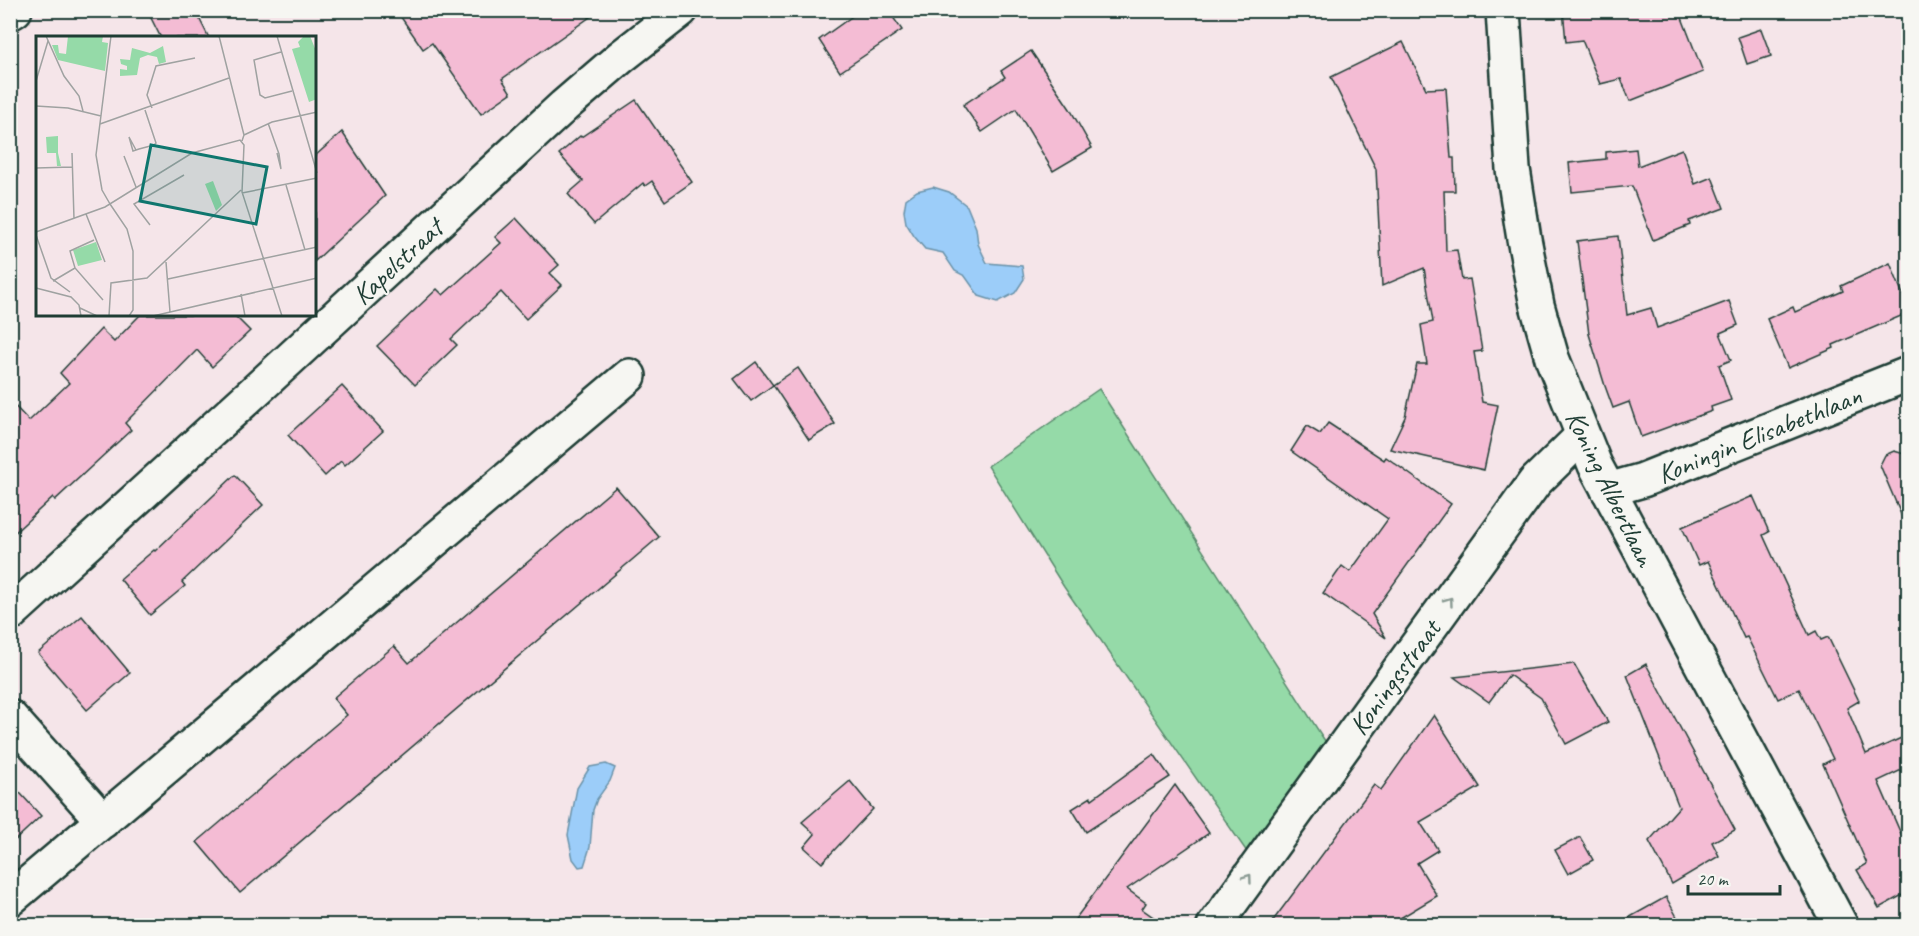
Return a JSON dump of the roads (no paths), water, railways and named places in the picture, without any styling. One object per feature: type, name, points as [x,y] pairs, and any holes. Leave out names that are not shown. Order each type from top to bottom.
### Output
[{"type":"street","points":[[10,13],[15,10]]},
{"type":"street","name":"Kapelstraat","points":[[10,614],[267,381],[564,106],[681,10]]},
{"type":"street","name":"Koning Albertlaan","points":[[1503,10],[1512,168],[1537,305],[1552,358],[1582,436],[1608,490],[1841,926]]},
{"type":"street","name":"Koningin Elisabethlaan","points":[[1608,490],[1643,480],[1908,374]]},
{"type":"street","points":[[10,899],[629,376]]},
{"type":"street","name":"Koningsstraat","points":[[1214,926],[1535,482],[1582,436]]},
{"type":"street","points":[[10,717],[103,821]]},
{"type":"water","points":[[933,187],[949,192],[967,206],[976,228],[978,244],[987,263],[1022,266],[1024,279],[1015,293],[998,302],[979,296],[965,276],[955,271],[943,253],[925,249],[914,236],[906,223],[904,211],[906,199],[917,191]]},
{"type":"water","points":[[606,764],[615,768],[593,810],[590,847],[584,866],[579,867],[573,859],[568,835],[577,788],[590,767]]}]
